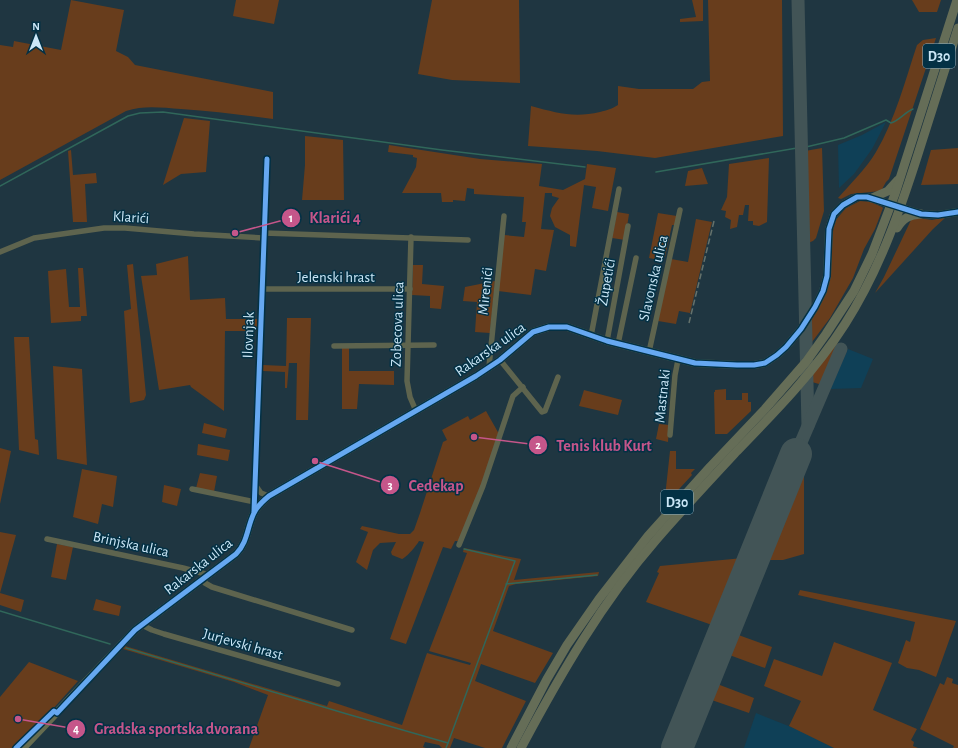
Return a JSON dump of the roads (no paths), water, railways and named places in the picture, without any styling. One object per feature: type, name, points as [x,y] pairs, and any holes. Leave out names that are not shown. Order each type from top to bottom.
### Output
[{"type":"main road","name":"D30","points":[[512,748],[547,679],[567,645],[617,574],[678,502],[789,383],[826,334],[854,291],[896,206],[901,175],[957,0]]},
{"type":"main road","name":"D30","points":[[521,748],[547,698],[569,662],[627,575],[686,506],[788,398],[807,376],[845,324],[867,286],[875,268],[958,28]]},
{"type":"main road","points":[[872,198],[888,190],[895,184],[901,175]]},
{"type":"main road","name":"Rakarska ulica","points":[[23,748],[142,625],[241,549],[254,512],[269,496],[489,367],[500,360],[526,337],[541,329],[549,327],[567,327],[577,329],[591,336],[607,341],[678,360],[704,364],[754,365],[765,363],[777,355],[805,322],[815,307],[823,290],[828,265],[829,229],[834,214],[846,202],[857,197],[872,198]]},
{"type":"main road","points":[[872,198],[921,214]]},
{"type":"main road","points":[[875,268],[882,259],[900,222],[907,216],[958,212]]},
{"type":"street","name":"Ilovnjak","points":[[254,512],[267,159]]},
{"type":"street","points":[[591,336],[619,189]]},
{"type":"street","name":"Slavonska ulica","points":[[649,352],[680,210]]},
{"type":"street","name":"Mirenići","points":[[489,367],[504,216]]},
{"type":"street","name":"Župetići","points":[[607,341],[628,226]]},
{"type":"street","name":"Klarići","points":[[0,252],[34,238],[104,228],[125,228],[187,234],[411,237],[468,240]]},
{"type":"street","name":"Zobecova ulica","points":[[411,237],[408,386],[410,397],[416,411]]},
{"type":"street","points":[[618,344],[636,258]]},
{"type":"street","name":"Jelenski hrast","points":[[262,289],[410,289]]},
{"type":"street","points":[[334,346],[434,345]]},
{"type":"street","points":[[500,360],[544,413],[558,377]]},
{"type":"street","name":"Mastnaki","points":[[670,435],[675,375],[678,360]]},
{"type":"street","points":[[459,545],[483,486],[513,396],[523,387]]},
{"type":"street","points":[[256,485],[261,493],[269,496]]},
{"type":"street","points":[[192,489],[255,502]]},
{"type":"street","name":"Brinjska ulica","points":[[47,540],[183,568],[206,577],[206,583],[212,587],[352,630]]},
{"type":"street","name":"Jurjevski hrast","points":[[142,625],[152,630],[338,684]]},
{"type":"waterway","points":[[806,147],[844,138],[886,120],[891,123],[913,109]]},
{"type":"waterway","points":[[0,186],[128,116],[140,113],[163,112],[442,150],[585,167]]},
{"type":"waterway","points":[[656,172],[797,148]]},
{"type":"waterway","points":[[126,648],[448,743],[515,561],[464,549]]},
{"type":"waterway","points":[[506,584],[597,575]]},
{"type":"waterway","points":[[0,611],[110,644]]},
{"type":"waterway","points":[[446,748],[448,743]]},
{"type":"railway","points":[[689,323],[714,221]]},
{"type":"place","name":"Klarići 4","points":[[235,233]]},
{"type":"place","name":"Tenis klub Kurt","points":[[474,437]]},
{"type":"place","name":"Cedekap","points":[[315,461]]},
{"type":"place","name":"Gradska sportska dvorana","points":[[18,719]]}]
